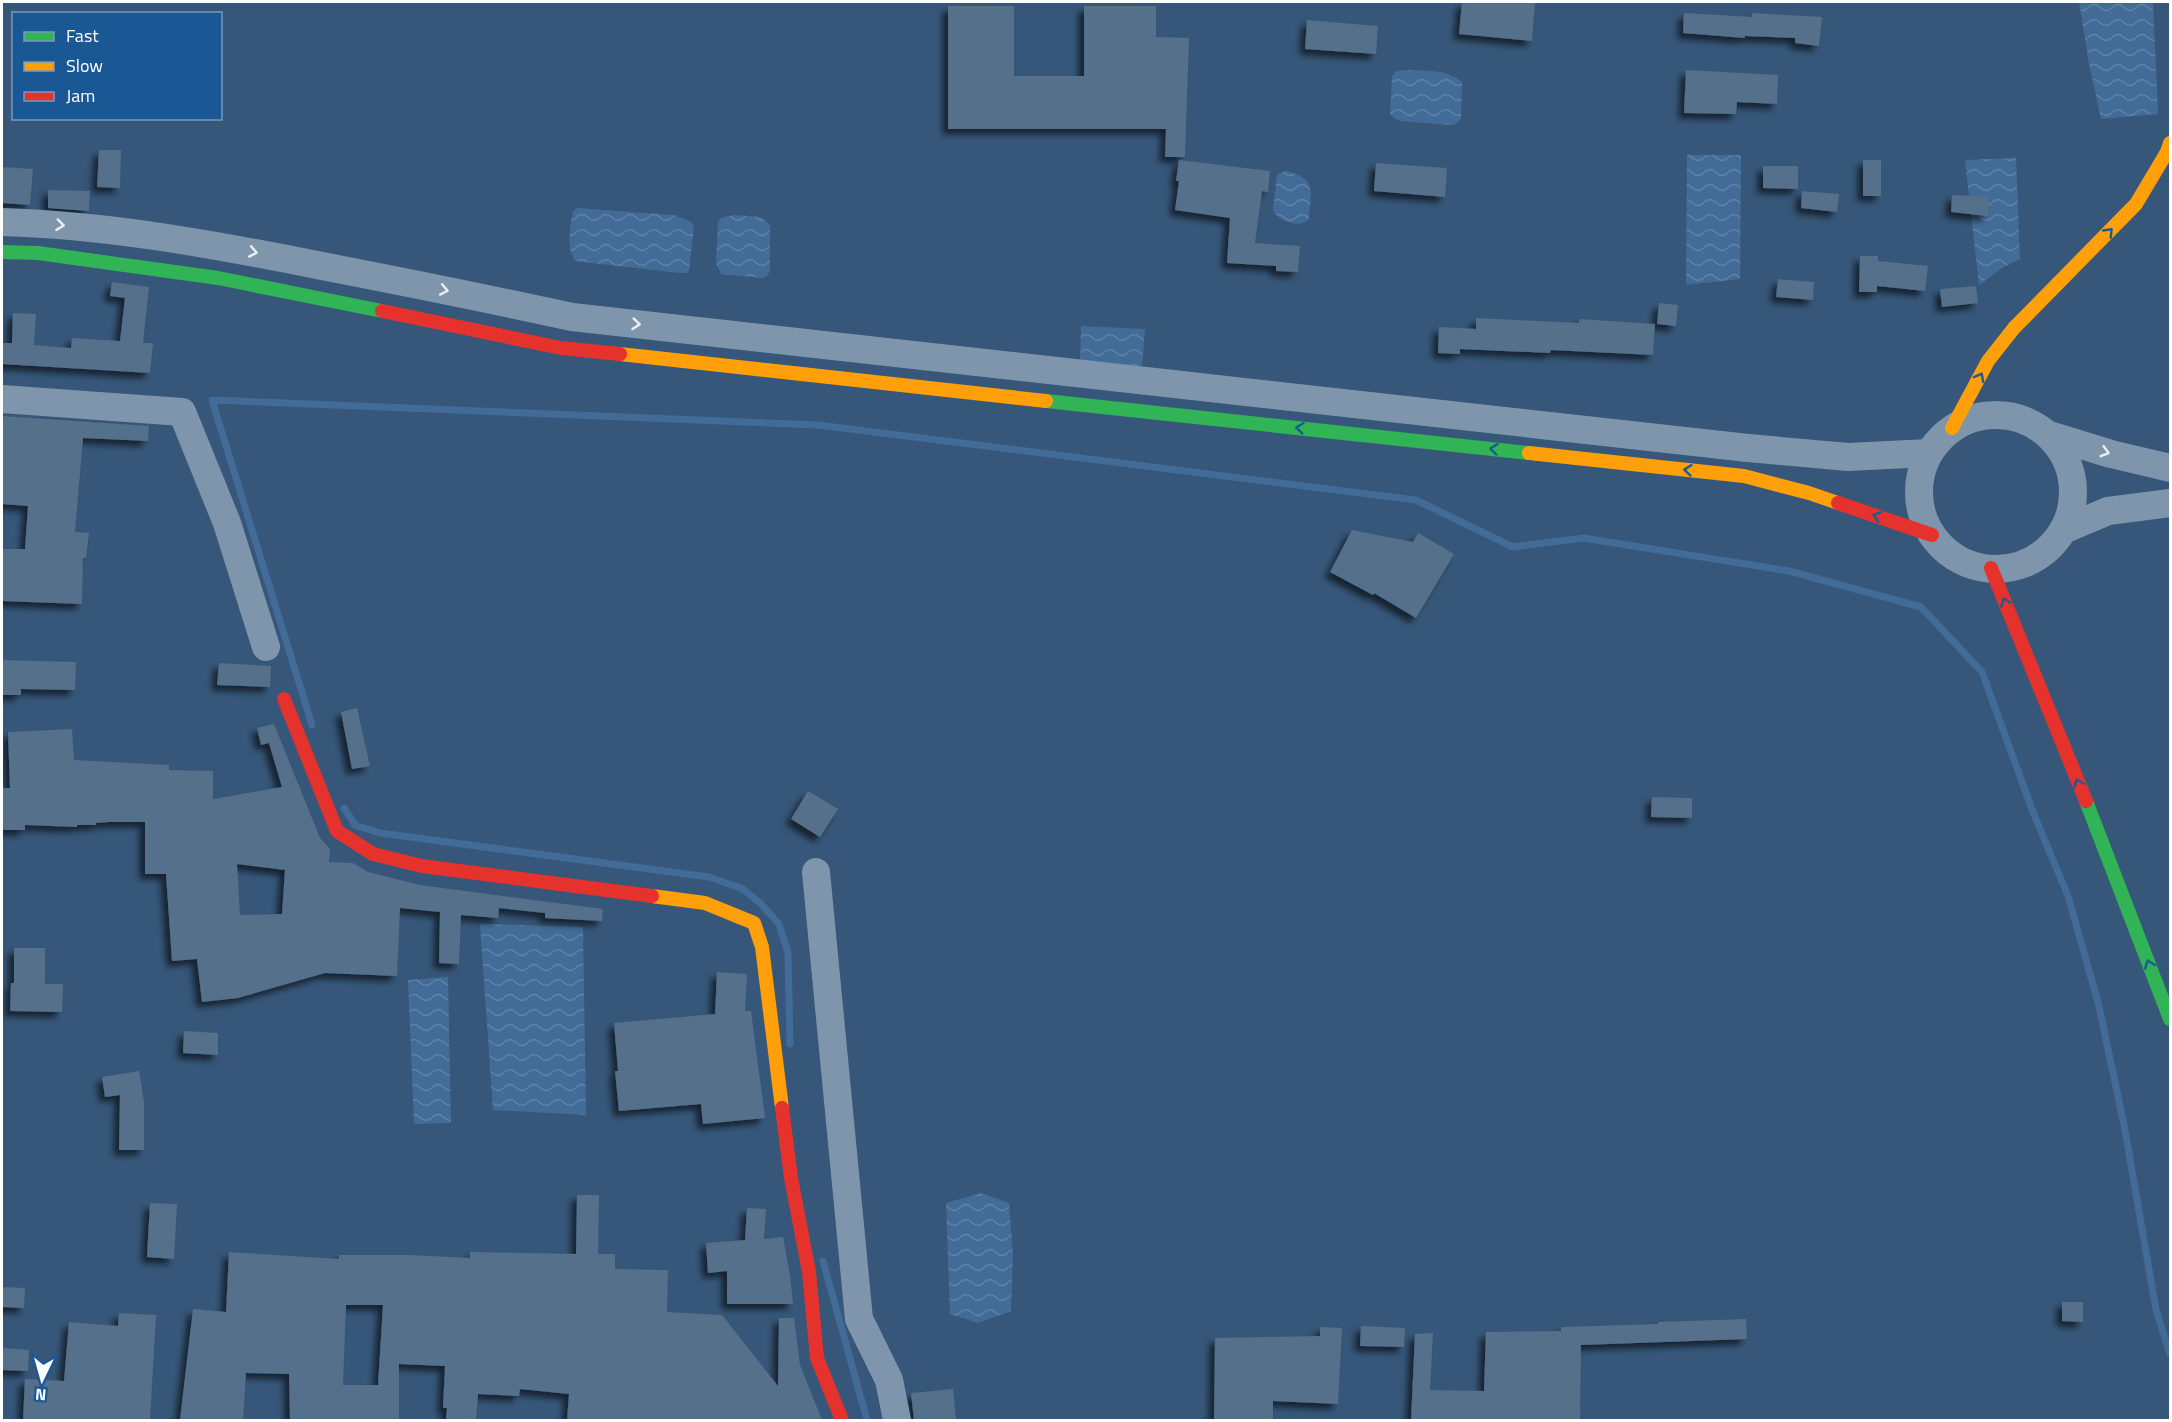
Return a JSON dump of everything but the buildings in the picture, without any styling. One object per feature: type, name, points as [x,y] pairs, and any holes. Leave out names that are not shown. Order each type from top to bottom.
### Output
[{"type":"street","points":[[1952,428],[1988,361],[2013,328],[2136,204],[2170,143]]},
{"type":"street","points":[[2,222],[46,223],[224,247],[572,317],[1748,448],[1848,457],[1929,453]]},
{"type":"street","points":[[2,252],[38,253],[218,278],[561,348],[1744,476],[1809,493],[1932,535]]},
{"type":"street","points":[[2,399],[182,412],[227,523],[266,647]]},
{"type":"street","points":[[1985,415],[2019,418],[2049,435],[2060,448],[2073,480],[2070,514],[2053,544],[2040,555],[2025,563],[2008,567],[1991,568],[1974,565],[1958,558],[1932,535],[1924,520],[1920,503],[1919,486],[1922,469],[1929,453],[1952,428],[1985,415]]},
{"type":"street","points":[[2049,435],[2111,454],[2170,468]]},
{"type":"street","points":[[2063,530],[2108,512],[2170,503]]},
{"type":"street","points":[[1991,568],[2087,804],[2170,1019]]},
{"type":"street","points":[[284,699],[337,831],[373,854],[422,866],[705,903],[754,924],[762,947],[791,1178],[809,1272],[817,1358],[842,1420]]},
{"type":"street","points":[[816,872],[859,1319],[889,1380],[897,1420]]},
{"type":"water","points":[[2079,2],[2153,2],[2158,114],[2101,119]]},
{"type":"water","points":[[1401,70],[1441,72],[1462,82],[1461,118],[1458,122],[1449,125],[1400,121],[1394,118],[1390,114],[1392,76]]},
{"type":"water","points":[[1687,155],[1741,155],[1740,279],[1686,285]]},
{"type":"water","points":[[2016,158],[2020,259],[2002,268],[1979,285],[1965,160]]},
{"type":"water","points":[[1285,171],[1303,177],[1310,187],[1309,219],[1301,224],[1285,221],[1273,211],[1277,175]]},
{"type":"water","points":[[577,208],[674,215],[691,222],[694,227],[689,271],[679,273],[575,261],[570,250],[570,237],[573,211]]},
{"type":"water","points":[[735,215],[761,217],[770,225],[770,270],[763,278],[721,274],[716,263],[718,221],[723,217]]},
{"type":"water","points":[[1081,326],[1145,329],[1142,366],[1080,363]]},
{"type":"water","points":[[480,924],[583,927],[586,1115],[493,1110]]},
{"type":"water","points":[[448,977],[451,1123],[414,1124],[408,980]]},
{"type":"water","points":[[981,1193],[1009,1203],[1013,1254],[1011,1311],[978,1323],[950,1314],[946,1203]]},
{"type":"waterway","points":[[312,725],[212,400],[818,425],[1416,500],[1513,547],[1583,538],[1789,571],[1921,607],[1982,672],[2033,812],[2068,896],[2099,1006],[2125,1130],[2156,1310],[2170,1354]]},
{"type":"waterway","points":[[344,808],[355,825],[380,833],[709,877],[743,889],[779,924],[788,953],[790,1044]]},
{"type":"waterway","points":[[823,1261],[867,1420]]},
{"type":"traffic: fast","points":[[2,252],[38,253],[218,278],[382,311]]},
{"type":"traffic: fast","points":[[1046,401],[1529,453]]},
{"type":"traffic: fast","points":[[2086,801],[2170,1019]]},
{"type":"traffic: slow","points":[[1952,428],[1988,361],[2014,328],[2136,204],[2170,143]]},
{"type":"traffic: slow","points":[[620,354],[1046,401]]},
{"type":"traffic: slow","points":[[1529,453],[1744,476],[1838,503]]},
{"type":"traffic: slow","points":[[652,896],[705,903],[754,923],[762,947],[782,1108]]},
{"type":"traffic: jam","points":[[382,311],[561,348],[620,354]]},
{"type":"traffic: jam","points":[[1838,503],[1932,535]]},
{"type":"traffic: jam","points":[[1991,568],[2086,801]]},
{"type":"traffic: jam","points":[[284,699],[337,831],[373,854],[422,866],[652,896]]},
{"type":"traffic: jam","points":[[782,1108],[791,1178],[809,1272],[817,1358],[842,1420]]}]
